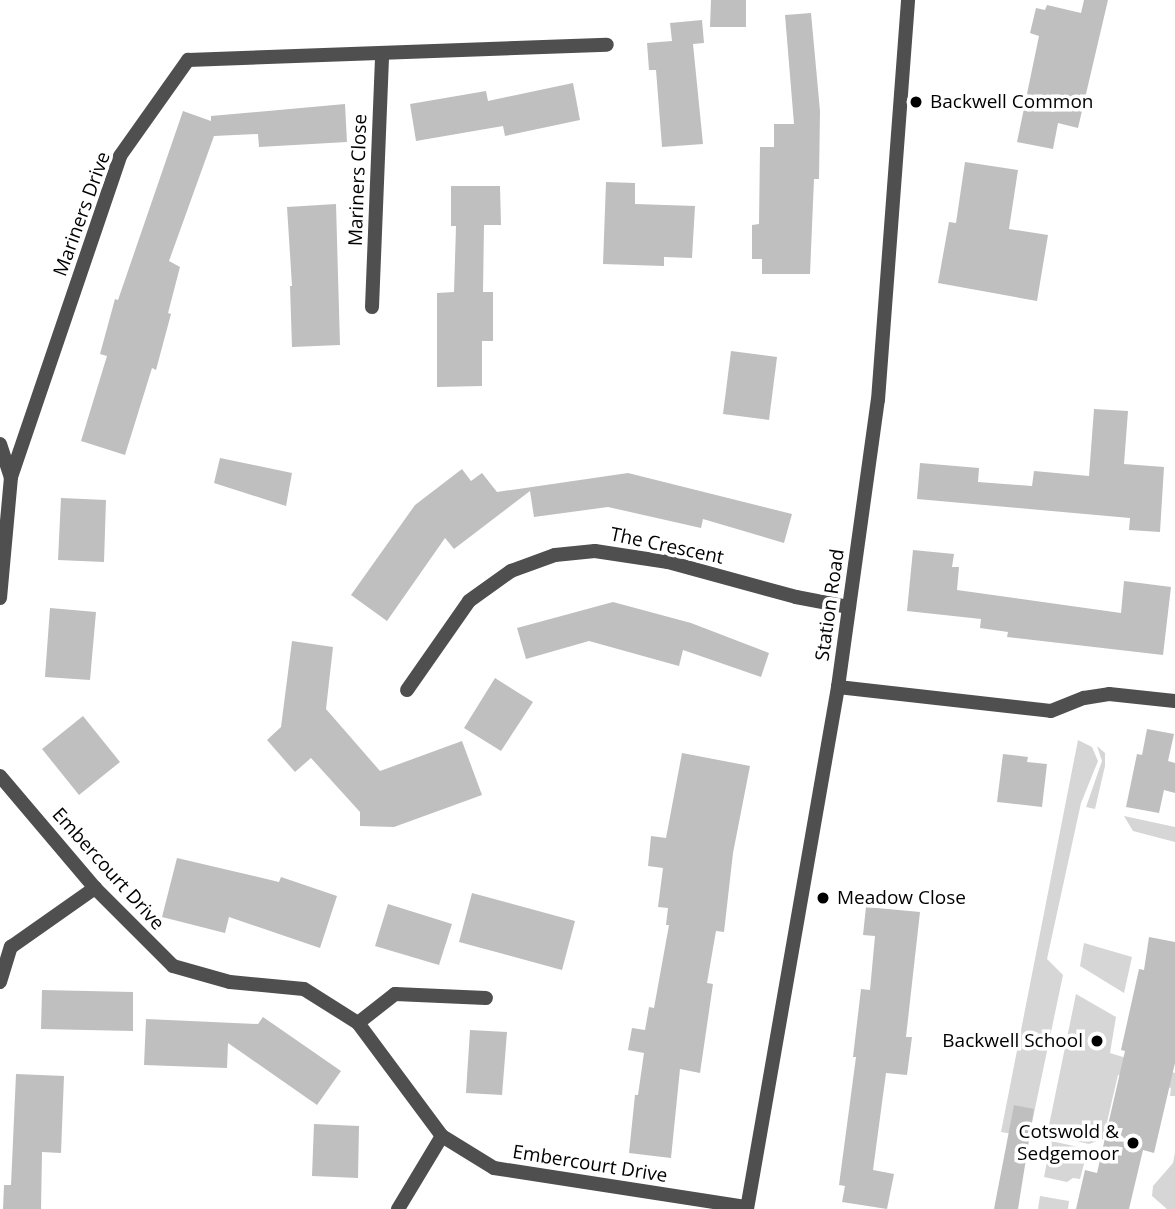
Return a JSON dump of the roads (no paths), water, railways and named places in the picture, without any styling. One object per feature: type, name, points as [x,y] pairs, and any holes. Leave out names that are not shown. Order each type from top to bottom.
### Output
[{"type":"street","name":"Station Road","points":[[747,1208],[838,687],[878,400],[908,0]]},
{"type":"street","name":"Mariners Drive","points":[[0,597],[11,477],[120,156],[188,60],[607,45]]},
{"type":"street","name":"Mariners Close","points":[[372,307],[382,55]]},
{"type":"street","points":[[0,444],[11,477]]},
{"type":"street","name":"The Crescent","points":[[407,690],[469,601],[511,571],[555,555],[595,551],[668,562],[796,597],[849,607]]},
{"type":"street","points":[[838,687],[1051,711],[1084,698],[1109,694],[1175,701]]},
{"type":"street","name":"Embercourt Drive","points":[[0,776],[95,888],[173,966],[230,982],[304,989],[358,1023],[442,1136],[494,1168],[747,1208]]},
{"type":"street","points":[[0,982],[11,947],[95,888]]},
{"type":"street","points":[[358,1023],[395,994],[486,998]]},
{"type":"street","points":[[398,1209],[442,1136]]},
{"type":"place","name":"Backwell Common","points":[[916,102]]},
{"type":"place","name":"Meadow Close","points":[[823,898]]},
{"type":"place","name":"Backwell School","points":[[1097,1041]]},
{"type":"place","name":"Cotswold & Sedgemoor","points":[[1133,1143]]}]
